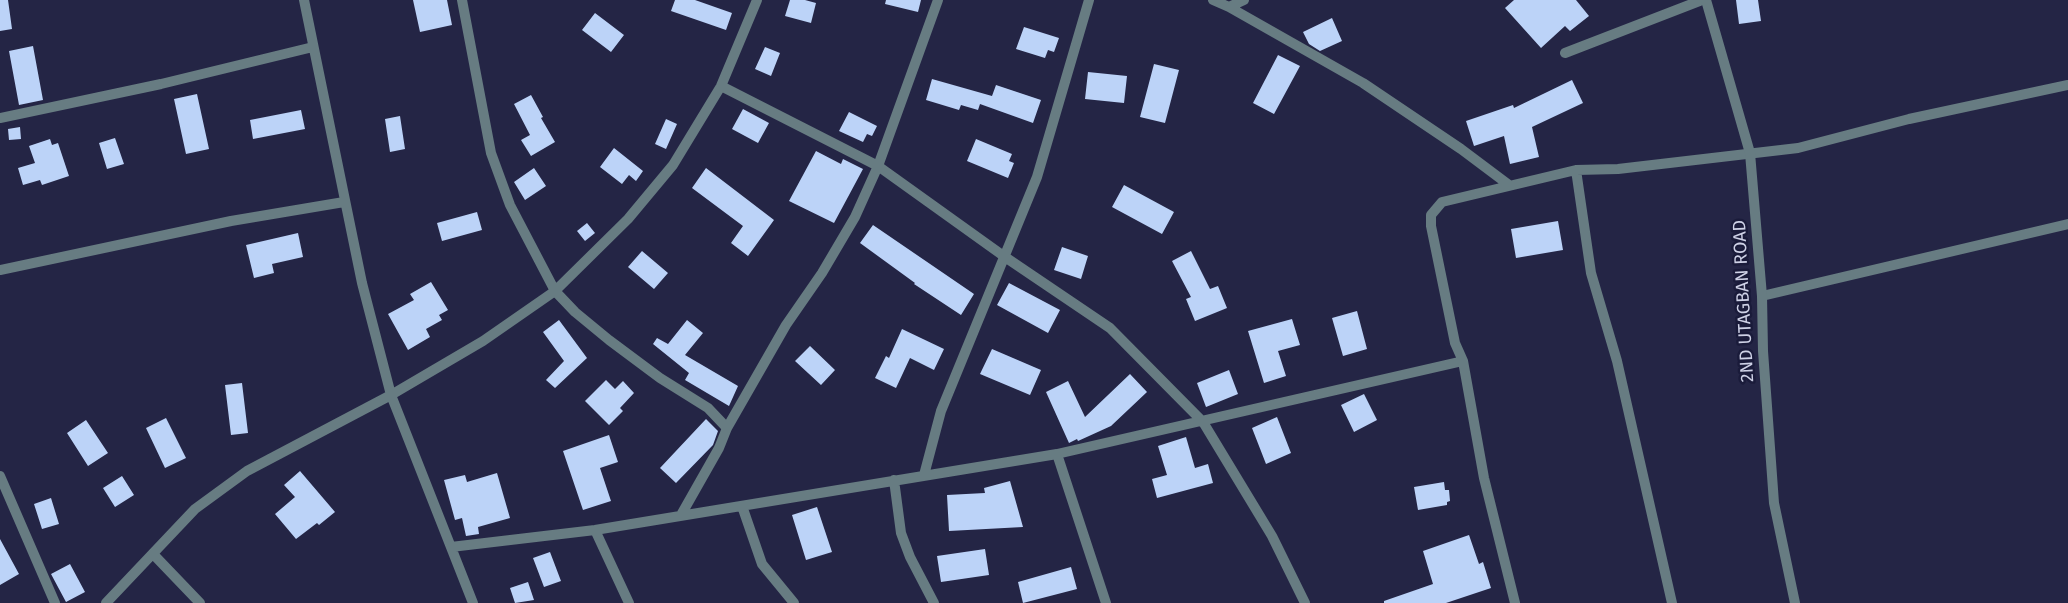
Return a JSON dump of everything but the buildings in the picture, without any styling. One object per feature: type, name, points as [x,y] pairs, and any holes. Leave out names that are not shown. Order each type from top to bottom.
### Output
[{"type":"street","points":[[304,0],[344,202],[362,283],[391,395],[473,603]]},
{"type":"street","points":[[462,0],[491,153],[510,205],[555,291],[575,312],[609,340],[660,378],[708,408],[727,428]]},
{"type":"street","points":[[106,603],[154,555],[195,509],[247,471],[391,395],[483,341],[555,291],[628,219],[673,165],[721,86],[757,0]]},
{"type":"street","points":[[681,515],[719,448],[727,428],[786,325],[822,273],[855,217],[878,166],[938,0]]},
{"type":"street","points":[[924,475],[941,411],[1037,177],[1089,0]]},
{"type":"street","points":[[1213,0],[1230,7],[1363,83],[1461,149],[1509,185]]},
{"type":"street","points":[[1230,7],[1244,0]]},
{"type":"street","points":[[1565,53],[1702,0]]},
{"type":"street","name":"2ND UTAGBAN ROAD","points":[[1706,0],[1750,153],[1762,296],[1763,351],[1774,503],[1795,603]]},
{"type":"street","points":[[0,118],[161,84],[313,47]]},
{"type":"street","points":[[1515,603],[1484,478],[1463,361],[1455,343],[1430,226],[1431,215],[1442,202],[1576,170],[1618,169],[1798,148],[1909,119],[2068,85]]},
{"type":"street","points":[[721,86],[878,166],[1005,257],[1110,328],[1203,422],[1272,536],[1305,603]]},
{"type":"street","points":[[1576,170],[1591,273],[1617,361],[1672,603]]},
{"type":"street","points":[[0,270],[232,221],[344,202]]},
{"type":"street","points":[[1762,296],[2068,224]]},
{"type":"street","points":[[451,547],[595,530],[1057,454],[1463,361]]},
{"type":"street","points":[[1057,454],[1106,603]]},
{"type":"street","points":[[0,476],[55,603]]},
{"type":"street","points":[[894,480],[901,533],[910,557],[934,603]]},
{"type":"street","points":[[742,506],[762,564],[794,603]]},
{"type":"street","points":[[595,530],[629,603]]},
{"type":"street","points":[[154,555],[200,603]]}]
